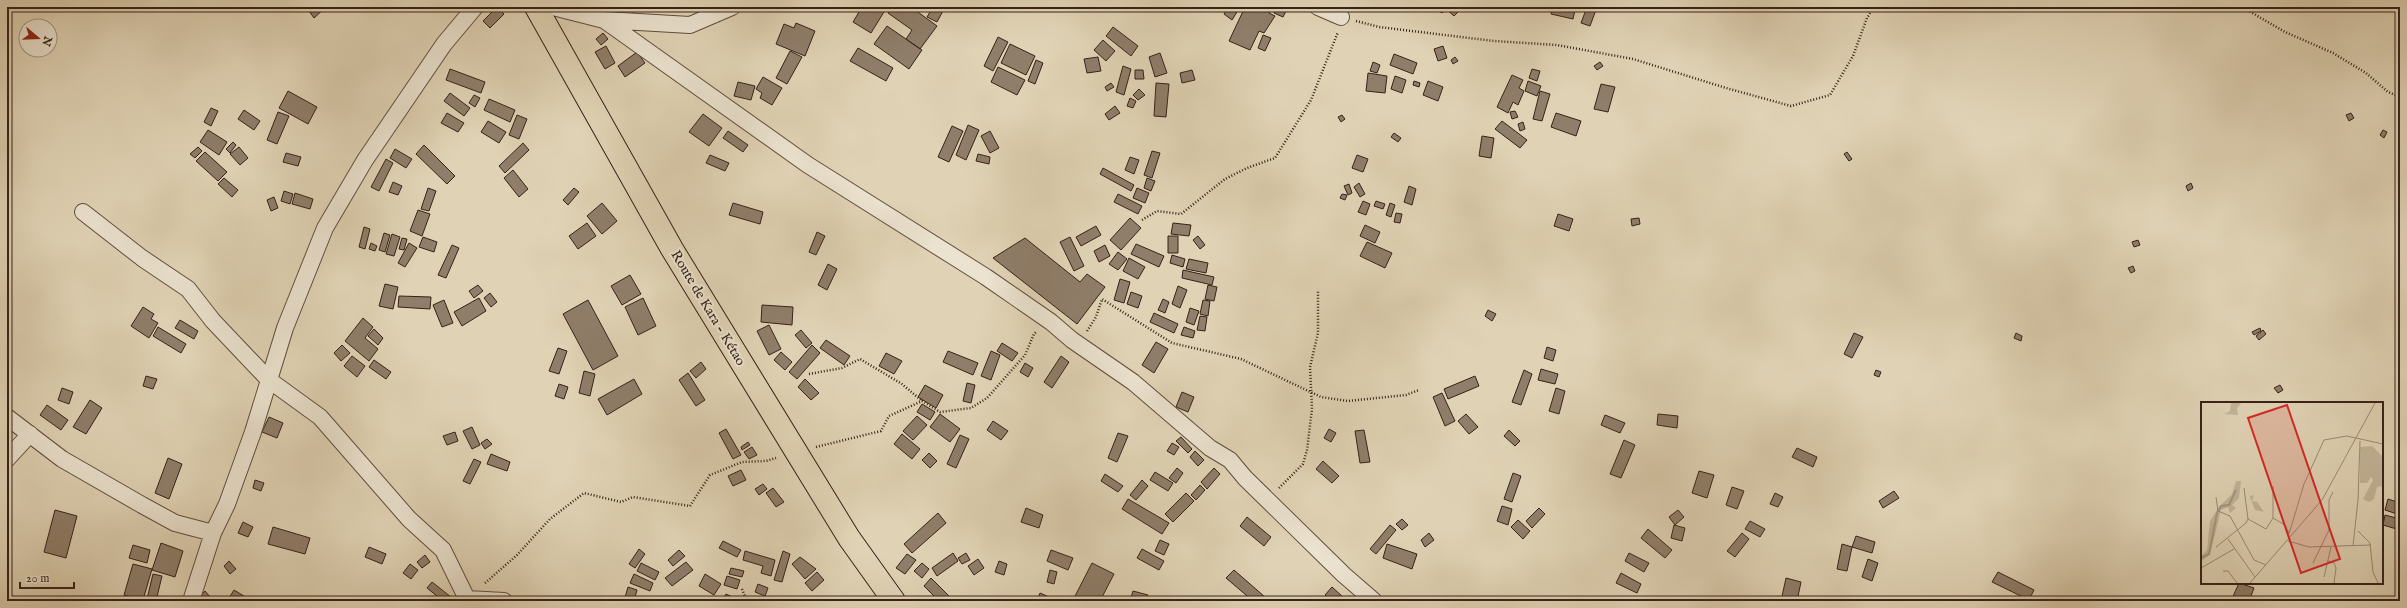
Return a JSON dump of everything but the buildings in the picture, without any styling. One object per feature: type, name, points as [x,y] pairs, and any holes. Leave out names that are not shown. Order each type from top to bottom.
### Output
[{"type":"main road","name":"Route de Kara - Kétao","points":[[536,7],[672,249],[849,538],[894,601]]},
{"type":"street","points":[[192,601],[213,533],[227,504],[253,432],[285,328],[325,228],[365,160],[444,44],[475,7]]},
{"type":"street","points":[[553,7],[604,20],[690,25],[732,7]]},
{"type":"street","points":[[1318,7],[1341,17]]},
{"type":"street","points":[[604,20],[808,165],[986,276],[1051,322],[1072,340],[1133,382],[1210,448],[1230,460],[1245,478],[1267,500],[1344,575],[1374,601]]},
{"type":"street","points":[[83,212],[142,258],[188,290],[212,321],[269,380],[320,417],[408,519],[443,550],[467,599],[504,601]]},
{"type":"street","points":[[7,417],[62,458],[142,505],[175,523],[213,533]]},
{"type":"street","points":[[7,459],[30,434]]},
{"type":"path","points":[[1142,220],[1157,212],[1181,214],[1225,179],[1247,168],[1276,158],[1311,100],[1328,62],[1338,34],[1341,17],[1378,28],[1494,41],[1557,45],[1633,59],[1726,88],[1791,106],[1830,95],[1853,56],[1867,18],[1874,7]]},
{"type":"path","points":[[2242,7],[2285,32],[2333,54],[2366,73],[2388,92],[2400,97]]},
{"type":"path","points":[[1267,500],[1302,464],[1307,450],[1312,409],[1310,367],[1318,333],[1318,290]]},
{"type":"path","points":[[1072,340],[1085,334],[1096,317],[1102,299],[1172,343],[1241,359],[1321,397],[1348,401],[1406,396],[1419,390]]},
{"type":"path","points":[[809,374],[842,368],[860,359],[902,384],[922,401],[940,412],[971,408],[987,398],[1025,355],[1034,334],[1051,322]]},
{"type":"path","points":[[467,599],[517,555],[550,519],[584,493],[621,502],[634,497],[690,506],[710,475],[742,462],[766,462],[796,452],[881,431],[889,416],[922,401]]},
{"type":"path","points":[[742,589],[747,601]]}]
